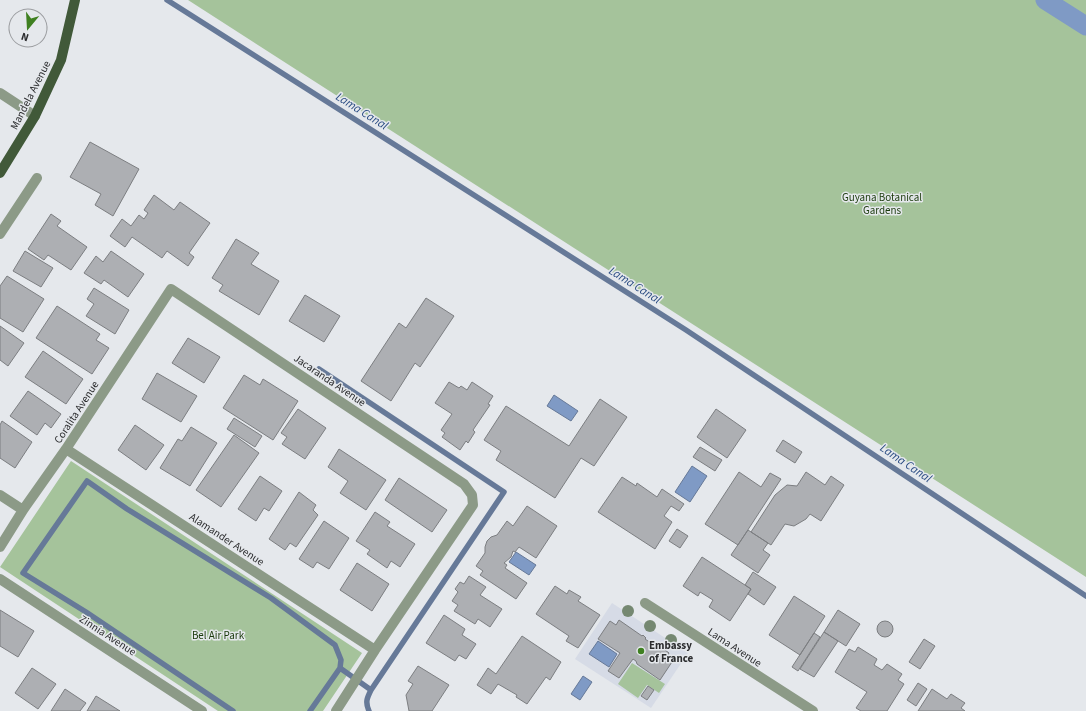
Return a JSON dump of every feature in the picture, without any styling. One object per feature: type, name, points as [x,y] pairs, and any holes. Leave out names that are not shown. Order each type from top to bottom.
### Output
[{"type":"main road","name":"Mandela Avenue","points":[[0,173],[35,116],[61,60],[75,0]]},
{"type":"street","points":[[0,93],[35,116]]},
{"type":"street","points":[[0,234],[37,178]]},
{"type":"street","name":"Coralita Avenue","points":[[0,547],[23,510],[66,449],[171,289]]},
{"type":"street","name":"Jacaranda Avenue","points":[[171,289],[464,484],[472,495],[473,505],[375,650]]},
{"type":"street","name":"Alamander Avenue","points":[[66,449],[375,650]]},
{"type":"street","points":[[0,495],[23,510]]},
{"type":"street","name":"Zinnia Avenue","points":[[0,579],[202,711]]},
{"type":"street","name":"Lama Avenue","points":[[645,603],[813,711]]},
{"type":"street","points":[[336,711],[375,650]]},
{"type":"shaded area","points":[[612,603],[688,653],[651,708],[575,659]]},
{"type":"green space","name":"Guyana Botanical Gardens","points":[[188,0],[1086,0],[1086,577]]},
{"type":"green space","name":"Bel Air Park","points":[[71,461],[362,653],[323,711],[218,711],[0,567]]},
{"type":"green space","points":[[632,663],[665,684],[659,693],[647,685],[638,698],[618,684]]},
{"type":"water","points":[[554,395],[578,411],[571,421],[547,406]]},
{"type":"water","points":[[692,466],[707,476],[690,502],[675,492]]},
{"type":"water","points":[[516,552],[536,565],[529,575],[509,562]]},
{"type":"water","points":[[598,641],[617,654],[609,667],[589,654]]},
{"type":"water","points":[[583,676],[592,682],[580,700],[571,694]]},
{"type":"building","points":[[90,142],[139,169],[113,216],[95,205],[101,194],[70,177]]},
{"type":"building","points":[[154,195],[174,210],[180,202],[210,223],[189,253],[194,257],[188,266],[167,251],[162,258],[132,237],[125,247],[110,236],[122,219],[131,226],[139,215],[144,219],[148,213],[144,210]]},
{"type":"building","points":[[51,214],[61,221],[57,226],[87,247],[71,270],[48,255],[44,260],[28,249]]},
{"type":"building","points":[[236,239],[259,253],[251,264],[279,281],[259,315],[219,291],[223,285],[212,278]]},
{"type":"building","points":[[25,251],[53,268],[41,287],[13,271]]},
{"type":"building","points":[[111,251],[144,274],[128,297],[104,280],[101,284],[84,273],[96,256],[103,262]]},
{"type":"building","points":[[7,276],[44,299],[23,332],[0,318],[0,286]]},
{"type":"building","points":[[94,288],[129,310],[115,334],[86,316],[94,304],[87,299]]},
{"type":"building","points":[[305,295],[340,316],[324,342],[289,321]]},
{"type":"building","points":[[426,298],[454,316],[420,367],[415,363],[391,401],[361,381],[399,323],[406,328]]},
{"type":"building","points":[[57,306],[100,334],[96,340],[109,348],[92,374],[36,338]]},
{"type":"building","points":[[0,326],[24,343],[8,366],[0,360]]},
{"type":"building","points":[[188,338],[220,357],[204,383],[172,363]]},
{"type":"building","points":[[43,351],[83,379],[66,404],[25,377]]},
{"type":"building","points":[[157,373],[197,396],[181,422],[142,399]]},
{"type":"building","points":[[244,375],[260,385],[263,379],[298,401],[273,440],[223,408]]},
{"type":"building","points":[[449,382],[459,388],[461,386],[467,390],[472,382],[493,396],[488,404],[490,405],[473,430],[475,432],[468,443],[466,441],[460,450],[442,437],[445,433],[441,430],[452,414],[435,403]]},
{"type":"building","points":[[28,391],[61,414],[51,428],[45,423],[37,435],[10,416]]},
{"type":"building","points":[[600,399],[627,417],[594,466],[581,458],[555,498],[496,460],[501,451],[484,440],[506,406],[569,446]]},
{"type":"building","points":[[298,409],[326,428],[305,459],[282,444],[287,437],[281,433]]},
{"type":"building","points":[[716,409],[746,430],[727,458],[697,437]]},
{"type":"building","points":[[234,418],[262,436],[255,447],[227,429]]},
{"type":"building","points":[[2,421],[32,442],[15,468],[0,458],[0,425]]},
{"type":"building","points":[[135,425],[164,445],[146,470],[118,450]]},
{"type":"building","points":[[191,427],[217,443],[190,486],[160,468],[178,439],[182,441]]},
{"type":"building","points":[[234,435],[259,453],[221,507],[196,490]]},
{"type":"building","points":[[783,440],[802,452],[795,463],[776,451]]},
{"type":"building","points":[[700,447],[722,460],[715,471],[693,457]]},
{"type":"building","points":[[339,449],[386,480],[366,510],[340,493],[348,481],[328,467]]},
{"type":"building","points":[[739,472],[761,487],[770,473],[781,479],[738,545],[705,524]]},
{"type":"building","points":[[806,472],[825,485],[831,476],[844,485],[821,521],[810,514],[806,519],[794,526],[785,524],[771,545],[751,532],[775,495],[787,485],[797,486]]},
{"type":"building","points":[[260,476],[282,491],[269,511],[264,508],[256,521],[238,509]]},
{"type":"building","points":[[622,477],[636,486],[637,483],[657,497],[662,489],[684,504],[679,511],[671,506],[664,516],[672,522],[655,549],[598,512]]},
{"type":"building","points":[[399,478],[447,510],[432,532],[385,500]]},
{"type":"building","points":[[299,492],[316,505],[313,510],[318,515],[296,547],[290,543],[285,550],[269,539]]},
{"type":"building","points":[[527,506],[557,526],[536,558],[519,547],[515,552],[513,551],[511,557],[504,563],[507,565],[505,568],[527,583],[516,599],[480,575],[483,571],[476,566],[485,553],[487,541],[491,537],[497,535],[507,521],[513,526]]},
{"type":"building","points":[[375,512],[390,522],[387,526],[415,544],[400,567],[391,561],[387,568],[367,554],[370,550],[356,541]]},
{"type":"building","points":[[324,521],[349,538],[329,569],[317,562],[313,568],[299,559]]},
{"type":"building","points":[[677,529],[688,536],[680,548],[669,541]]},
{"type":"building","points":[[748,530],[768,543],[763,550],[770,555],[758,573],[731,555]]},
{"type":"building","points":[[702,557],[751,589],[730,621],[709,607],[713,600],[700,592],[698,596],[683,586]]},
{"type":"building","points":[[357,563],[389,584],[372,611],[340,590]]},
{"type":"building","points":[[753,572],[776,587],[764,605],[748,594],[751,589],[745,585]]},
{"type":"building","points":[[469,576],[486,587],[480,595],[502,609],[490,627],[478,619],[475,624],[454,611],[458,605],[452,601],[458,592],[455,589],[460,582],[464,584]]},
{"type":"building","points":[[555,586],[567,594],[569,590],[581,597],[578,601],[600,615],[578,648],[566,641],[569,636],[536,614]]},
{"type":"building","points":[[794,596],[825,616],[800,655],[769,635]]},
{"type":"building","points":[[0,610],[34,631],[18,657],[0,646]]},
{"type":"building","points":[[838,610],[860,624],[846,646],[824,632]]},
{"type":"building","points":[[444,615],[465,629],[462,635],[476,644],[466,659],[459,655],[455,661],[426,643]]},
{"type":"building","name":"Embassy of France","points":[[619,620],[642,636],[643,635],[646,638],[645,639],[660,649],[661,647],[669,653],[666,658],[672,662],[660,680],[637,664],[633,659],[619,678],[608,671],[620,653],[598,639],[610,621],[616,625]]},
{"type":"building","points":[[882,621],[888,621],[893,626],[891,635],[888,637],[882,637],[877,632],[877,626]]},
{"type":"building","points":[[824,632],[838,641],[814,677],[800,669]]},
{"type":"building","points":[[814,633],[820,637],[798,671],[792,667]]},
{"type":"building","points":[[522,636],[561,662],[550,680],[546,677],[527,704],[516,697],[517,695],[498,684],[491,694],[477,685],[488,668],[496,674]]},
{"type":"building","points":[[924,639],[935,646],[920,669],[909,662]]},
{"type":"building","points":[[858,647],[877,659],[874,665],[882,670],[887,664],[902,674],[898,680],[904,684],[887,711],[861,711],[856,708],[867,692],[835,672],[849,649],[855,652]]},
{"type":"building","points":[[418,666],[449,685],[432,711],[409,711],[406,695],[413,684],[408,681]]},
{"type":"building","points":[[32,668],[56,684],[38,709],[15,693]]},
{"type":"building","points":[[918,683],[927,689],[916,706],[907,700]]},
{"type":"building","points":[[648,686],[654,690],[647,700],[641,696]]},
{"type":"building","points":[[65,689],[86,703],[80,711],[51,711]]},
{"type":"building","points":[[932,689],[947,699],[951,694],[965,703],[961,708],[965,711],[918,711]]},
{"type":"building","points":[[96,696],[120,711],[87,711]]},
{"type":"waterway","name":"Lama Canal","points":[[167,0],[686,330],[1086,596]]},
{"type":"waterway","points":[[1045,0],[1086,26]]},
{"type":"waterway","points":[[319,369],[504,492],[371,690]]},
{"type":"waterway","points":[[233,711],[86,612],[23,573],[87,481],[127,509],[271,598],[335,645],[341,660],[340,668]]},
{"type":"waterway","points":[[310,711],[340,668],[371,690],[367,700],[369,711]]},
{"type":"place","name":"Embassy of France","points":[[641,651]]}]
